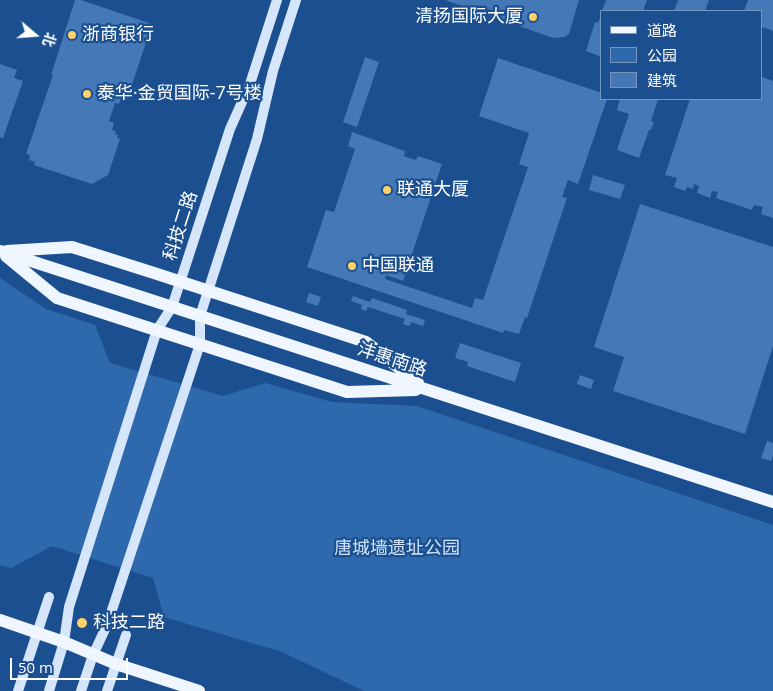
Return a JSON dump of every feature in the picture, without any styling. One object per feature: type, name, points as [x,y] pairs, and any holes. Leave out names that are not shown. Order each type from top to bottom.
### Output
[{"type":"main road","name":"科技二路","points":[[49,691],[64,642],[69,606],[157,330],[172,307],[230,129],[250,84],[277,0]]},
{"type":"main road","points":[[81,691],[93,655],[107,625],[200,344],[200,316],[257,139],[273,71],[296,0]]},
{"type":"main road","points":[[0,251],[72,247],[366,342],[426,390]]},
{"type":"main road","points":[[0,251],[57,298],[347,392],[426,390]]},
{"type":"main road","name":"沣惠南路","points":[[0,251],[773,502]]},
{"type":"main road","points":[[18,691],[49,597]]},
{"type":"main road","points":[[0,620],[64,642],[116,664],[199,691]]},
{"type":"main road","points":[[107,691],[126,635]]},
{"type":"green space","name":"唐城墙遗址公园","points":[[0,278],[46,309],[95,325],[110,363],[223,396],[265,383],[332,402],[417,406],[773,525],[773,691],[364,691],[282,652],[164,617],[153,578],[52,546],[11,568],[0,565]]},
{"type":"building","name":"泰华·金贸国际-7号楼","points":[[75,0],[81,0],[152,24],[127,100],[121,98],[119,104],[115,103],[109,121],[114,123],[112,130],[116,131],[117,138],[120,139],[108,175],[92,184],[34,165],[35,162],[29,160],[30,155],[26,154],[53,75],[51,75]]},
{"type":"building","name":"清扬国际大厦","points":[[445,0],[579,0],[569,34],[564,37],[553,38]]},
{"type":"building","points":[[606,0],[647,0],[643,10],[602,10]]},
{"type":"building","points":[[678,0],[709,0],[705,10],[674,10]]},
{"type":"building","points":[[748,0],[773,0],[773,31],[763,27],[763,10],[744,10]]},
{"type":"building","points":[[600,18],[600,56],[586,51],[595,22],[598,23]]},
{"type":"building","points":[[365,57],[379,62],[357,127],[343,122]]},
{"type":"building","name":"联通大厦","points":[[498,58],[600,92],[600,100],[607,100],[578,184],[568,180],[562,197],[567,198],[527,318],[525,317],[519,334],[504,330],[503,333],[307,267],[326,210],[334,212],[355,149],[348,146],[352,132],[405,151],[404,156],[416,160],[418,156],[442,164],[403,281],[386,275],[385,279],[472,308],[475,298],[483,300],[528,167],[519,164],[529,133],[479,116]]},
{"type":"building","points":[[0,64],[17,70],[14,78],[23,81],[3,138],[0,137]]},
{"type":"building","points":[[763,77],[773,81],[773,218],[761,214],[763,207],[754,205],[752,210],[716,198],[718,192],[712,191],[710,198],[697,193],[699,186],[694,184],[693,189],[687,187],[685,191],[674,187],[677,178],[665,175],[690,100],[763,100]]},
{"type":"building","points":[[620,100],[658,100],[651,121],[654,122],[651,130],[649,130],[639,158],[617,150],[629,114],[617,110]]},
{"type":"building","points":[[593,175],[625,185],[620,199],[589,190]]},
{"type":"building","points":[[640,204],[773,247],[773,346],[745,434],[613,391],[624,357],[594,347]]},
{"type":"building","points":[[309,293],[321,297],[318,306],[306,302]]},
{"type":"building","points":[[353,296],[370,302],[372,298],[407,310],[406,314],[425,320],[423,326],[411,322],[410,326],[403,324],[405,319],[368,307],[366,311],[361,309],[362,305],[351,301]]},
{"type":"building","points":[[460,343],[521,363],[515,382],[467,366],[468,362],[455,358]]},
{"type":"building","points":[[580,375],[594,380],[591,389],[577,384]]},
{"type":"building","points":[[767,441],[773,443],[771,461],[761,458]]},
{"type":"place","name":"清扬国际大厦","points":[[533,17]]},
{"type":"place","name":"浙商银行","points":[[72,35]]},
{"type":"place","name":"泰华·金贸国际-7号楼","points":[[87,94]]},
{"type":"place","name":"联通大厦","points":[[387,190]]},
{"type":"place","name":"中国联通","points":[[352,266]]},
{"type":"place","name":"科技二路","points":[[82,623]]}]
